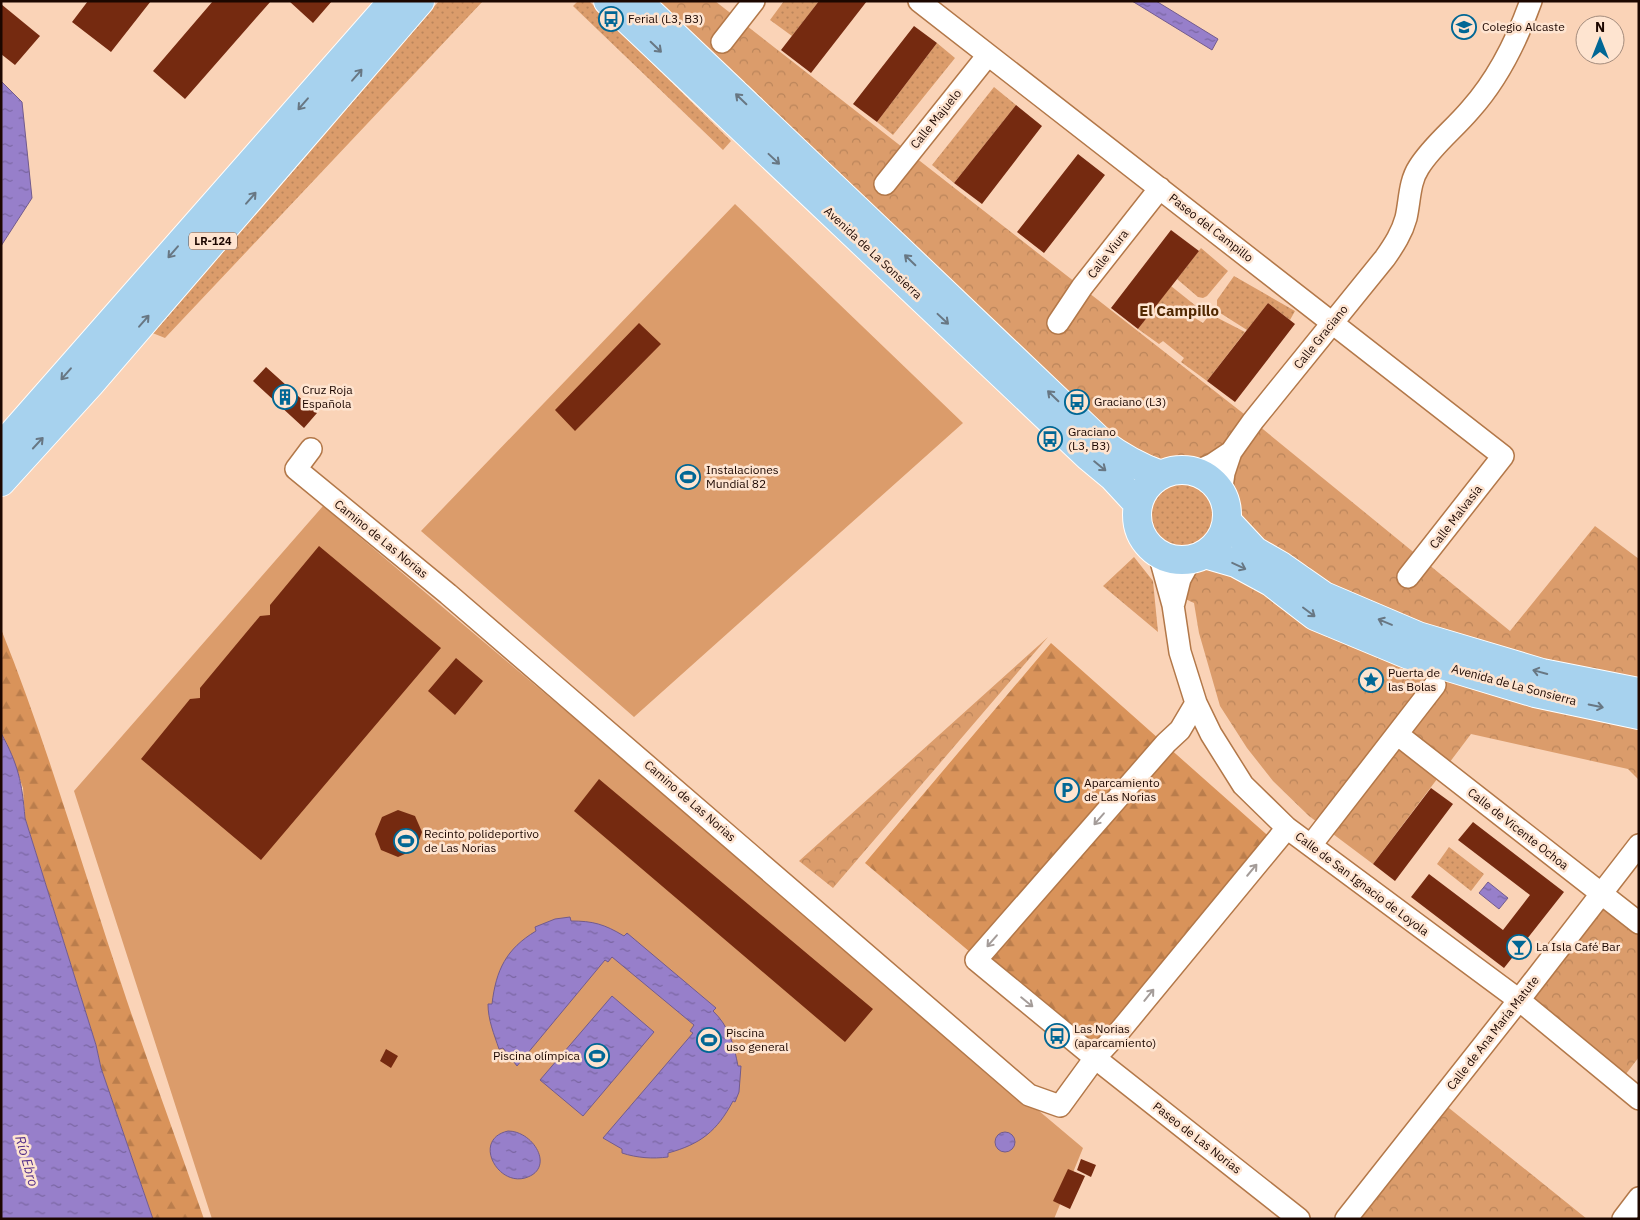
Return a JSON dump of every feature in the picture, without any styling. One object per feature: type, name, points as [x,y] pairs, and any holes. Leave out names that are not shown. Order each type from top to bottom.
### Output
[{"type":"main road","name":"LR-124","points":[[1,447],[393,1]]},
{"type":"main road","name":"LR-124","points":[[3,481],[61,417],[420,1]]},
{"type":"main road","name":"Avenida de La Sonsierra","points":[[608,1],[1089,457],[1114,477],[1138,504]]},
{"type":"main road","name":"Avenida de La Sonsierra","points":[[638,1],[1102,443],[1122,458],[1161,475]]},
{"type":"main road","points":[[1178,470],[1195,472],[1206,477],[1221,494],[1226,507],[1226,521],[1223,534],[1198,556],[1175,560],[1159,554],[1152,549],[1140,533],[1137,514],[1138,504],[1143,492],[1151,482],[1161,475],[1178,470]]},
{"type":"main road","name":"Avenida de La Sonsierra","points":[[1226,521],[1255,550],[1324,596],[1418,636],[1542,673],[1639,692]]},
{"type":"main road","name":"Avenida de La Sonsierra","points":[[1198,556],[1236,563],[1271,582],[1315,616],[1408,655],[1535,693],[1639,715]]},
{"type":"street","points":[[722,42],[754,1]]},
{"type":"street","name":"Paseo del Campillo","points":[[919,1],[1503,456]]},
{"type":"street","name":"Calle Graciano","points":[[1221,494],[1224,473],[1231,452],[1252,420],[1385,258],[1399,237],[1406,219],[1413,180],[1418,168],[1432,150],[1470,110],[1496,74],[1517,35],[1530,1]]},
{"type":"street","name":"Calle Majuelo","points":[[885,184],[988,55]]},
{"type":"street","name":"Calle Viura","points":[[1058,322],[1082,287],[1160,188]]},
{"type":"street","name":"Camino de Las Norias","points":[[311,449],[296,469],[456,600],[1030,1095],[1060,1106],[1095,1058]]},
{"type":"street","name":"Calle Graciano","points":[[1195,472],[1214,464],[1231,452]]},
{"type":"street","name":"Calle Malvasía","points":[[1408,577],[1503,456]]},
{"type":"street","name":"Calle de San Ignacio de Loyola","points":[[1159,554],[1173,606],[1180,652],[1196,703],[1211,734],[1243,785],[1287,828],[1518,1000],[1639,1100]]},
{"type":"street","name":"Calle de San Ignacio de Loyola","points":[[1173,606],[1180,579],[1198,556]]},
{"type":"street","points":[[1310,844],[1435,685]]},
{"type":"street","points":[[1173,737],[1196,703]]},
{"type":"street","points":[[1173,737],[1197,729],[1211,734]]},
{"type":"street","name":"Calle de Vicente Ochoa","points":[[1396,734],[1639,923]]},
{"type":"street","name":"Paseo de Las Norias","points":[[1173,737],[976,960],[1095,1058],[1299,1219]]},
{"type":"street","points":[[1095,1058],[1118,1033],[1287,828]]},
{"type":"street","name":"Calle de Ana María Matute","points":[[1346,1219],[1639,845]]},
{"type":"street","points":[[1623,1219],[1639,1198]]},
{"type":"green space","points":[[439,1],[483,1],[165,338],[150,332]]},
{"type":"green space","points":[[578,1],[589,1],[731,141],[723,150],[573,6]]},
{"type":"green space","points":[[638,1],[715,1],[1253,421],[1510,631],[1595,526],[1639,559],[1639,692],[1324,596],[1227,521],[1221,494],[1224,473],[1178,470],[1169,472],[1137,466]]},
{"type":"green space","points":[[784,1],[819,1],[792,36],[770,20]]},
{"type":"green space","points":[[937,43],[955,58],[893,135],[877,122]]},
{"type":"green space","points":[[994,87],[1016,105],[954,183],[932,165]]},
{"type":"green space","name":"Instalaciones Mundial 82","points":[[735,204],[963,423],[634,717],[421,531]]},
{"type":"green space","points":[[1201,248],[1228,271],[1207,296],[1203,298],[1198,297],[1177,279]]},
{"type":"green space","points":[[1234,276],[1295,311],[1290,320],[1268,303],[1247,330],[1217,311],[1217,300]]},
{"type":"green space","points":[[1171,286],[1196,306],[1190,315],[1203,323],[1210,314],[1245,332],[1207,381],[1181,362],[1184,358],[1163,341],[1159,344],[1138,329]]},
{"type":"green space","points":[[1175,483],[1189,483],[1201,488],[1210,497],[1215,509],[1213,529],[1206,540],[1189,549],[1175,549],[1163,544],[1154,535],[1149,523],[1149,509],[1154,497],[1163,488]]},
{"type":"green space","name":"Recinto polideportivo de Las Norias","points":[[323,506],[1083,1148],[1054,1219],[212,1219],[74,791]]},
{"type":"green space","points":[[1134,557],[1153,581],[1158,632],[1103,586]]},
{"type":"green space","points":[[1206,566],[1639,715],[1639,780],[1628,769],[1471,734],[1373,864],[1309,816],[1273,781],[1247,748],[1220,706],[1199,633],[1194,603],[1181,597],[1194,574]]},
{"type":"green space","points":[[1,629],[67,814],[127,1001],[204,1219],[153,1219],[101,1068],[96,1045],[25,818],[23,788],[1,733]]},
{"type":"green space","points":[[1048,637],[833,888],[799,861]]},
{"type":"green space","name":"Aparcamiento de Las Norias","points":[[1051,643],[1275,842],[1095,1058],[865,863]]},
{"type":"green space","points":[[1449,847],[1484,874],[1471,891],[1437,864]]},
{"type":"green space","points":[[1601,893],[1639,923],[1639,1057],[1619,1083],[1519,1000]]},
{"type":"green space","points":[[1444,1104],[1587,1219],[1354,1219]]},
{"type":"water","points":[[1132,1],[1156,1],[1218,39],[1212,50]]},
{"type":"water","points":[[1,81],[22,102],[32,198],[1,246]]},
{"type":"water","name":"Río Ebro","points":[[1,733],[12,754],[18,774],[25,818],[96,1045],[101,1068],[153,1219],[1,1219]]},
{"type":"water","points":[[1488,882],[1508,898],[1499,909],[1479,893]]},
{"type":"water","name":"Piscina uso general","points":[[570,917],[571,921],[598,924],[624,936],[627,933],[716,1008],[713,1011],[719,1017],[730,1036],[738,1066],[741,1066],[739,1092],[735,1102],[733,1101],[721,1121],[707,1135],[699,1141],[668,1153],[668,1157],[645,1158],[628,1155],[622,1153],[622,1149],[603,1138],[693,1033],[690,1031],[694,1025],[612,957],[608,962],[605,960],[517,1066],[503,1048],[499,1049],[490,1021],[488,1004],[492,1004],[496,981],[504,962],[517,945],[536,931],[535,927],[555,919]]},
{"type":"water","name":"Piscina olímpica","points":[[612,996],[654,1032],[583,1116],[540,1080]]},
{"type":"water","points":[[508,1131],[526,1137],[538,1151],[539,1167],[534,1173],[525,1178],[515,1179],[505,1175],[498,1169],[493,1160],[490,1151],[492,1143],[497,1136]]},
{"type":"water","points":[[1005,1132],[1012,1135],[1015,1142],[1012,1149],[1005,1152],[998,1149],[995,1142],[998,1135]]},
{"type":"building","points":[[88,1],[151,1],[111,52],[72,22]]},
{"type":"building","points":[[213,1],[271,1],[185,99],[153,71]]},
{"type":"building","points":[[289,1],[332,1],[313,23]]},
{"type":"building","points":[[819,1],[867,1],[811,73],[781,50]]},
{"type":"building","points":[[1,4],[40,36],[15,65],[1,54]]},
{"type":"building","points":[[914,26],[937,43],[877,122],[853,104]]},
{"type":"building","points":[[1016,105],[1042,126],[982,204],[954,183]]},
{"type":"building","points":[[1078,154],[1105,175],[1044,253],[1017,232]]},
{"type":"building","points":[[1171,230],[1199,251],[1138,329],[1111,308]]},
{"type":"building","points":[[1268,303],[1295,324],[1235,402],[1207,381]]},
{"type":"building","points":[[639,323],[661,344],[575,431],[555,410]]},
{"type":"building","name":"Cruz Roja Española","points":[[266,367],[317,413],[304,428],[253,381]]},
{"type":"building","points":[[319,546],[441,648],[261,860],[141,759],[190,699],[200,698],[200,688],[260,616],[270,615],[270,605]]},
{"type":"building","points":[[456,658],[483,681],[455,715],[428,691]]},
{"type":"building","points":[[599,779],[873,1009],[845,1042],[574,811]]},
{"type":"building","points":[[1431,788],[1453,804],[1395,881],[1373,864]]},
{"type":"building","points":[[398,810],[415,816],[422,832],[416,849],[398,857],[381,850],[375,834],[382,817]]},
{"type":"building","points":[[1473,822],[1564,892],[1504,968],[1411,897],[1429,874],[1503,930],[1530,895],[1458,840]]},
{"type":"building","points":[[386,1049],[398,1056],[391,1068],[380,1061]]},
{"type":"building","points":[[1081,1159],[1096,1165],[1091,1177],[1077,1170]]},
{"type":"building","points":[[1068,1169],[1085,1176],[1070,1209],[1053,1201]]},
{"type":"place","name":"Ferial (L3, B3)","points":[[611,19]]},
{"type":"place","name":"Colegio Alcaste","points":[[1464,27]]},
{"type":"place","name":"Cruz Roja Española","points":[[285,397]]},
{"type":"place","name":"Graciano (L3)","points":[[1077,402]]},
{"type":"place","name":"Graciano (L3, B3)","points":[[1050,439]]},
{"type":"place","name":"Instalaciones Mundial 82","points":[[688,477]]},
{"type":"place","name":"Puerta de las Bolas","points":[[1371,680]]},
{"type":"place","name":"Aparcamiento de Las Norias","points":[[1067,790]]},
{"type":"place","name":"Recinto polideportivo de Las Norias","points":[[406,841]]},
{"type":"place","name":"La Isla Café Bar","points":[[1519,947]]},
{"type":"place","name":"Las Norias (aparcamiento)","points":[[1057,1036]]},
{"type":"place","name":"Piscina uso general","points":[[709,1040]]},
{"type":"place","name":"Piscina olímpica","points":[[597,1056]]},
{"type":"district","name":"El Campillo","points":[[1179,311]]}]
